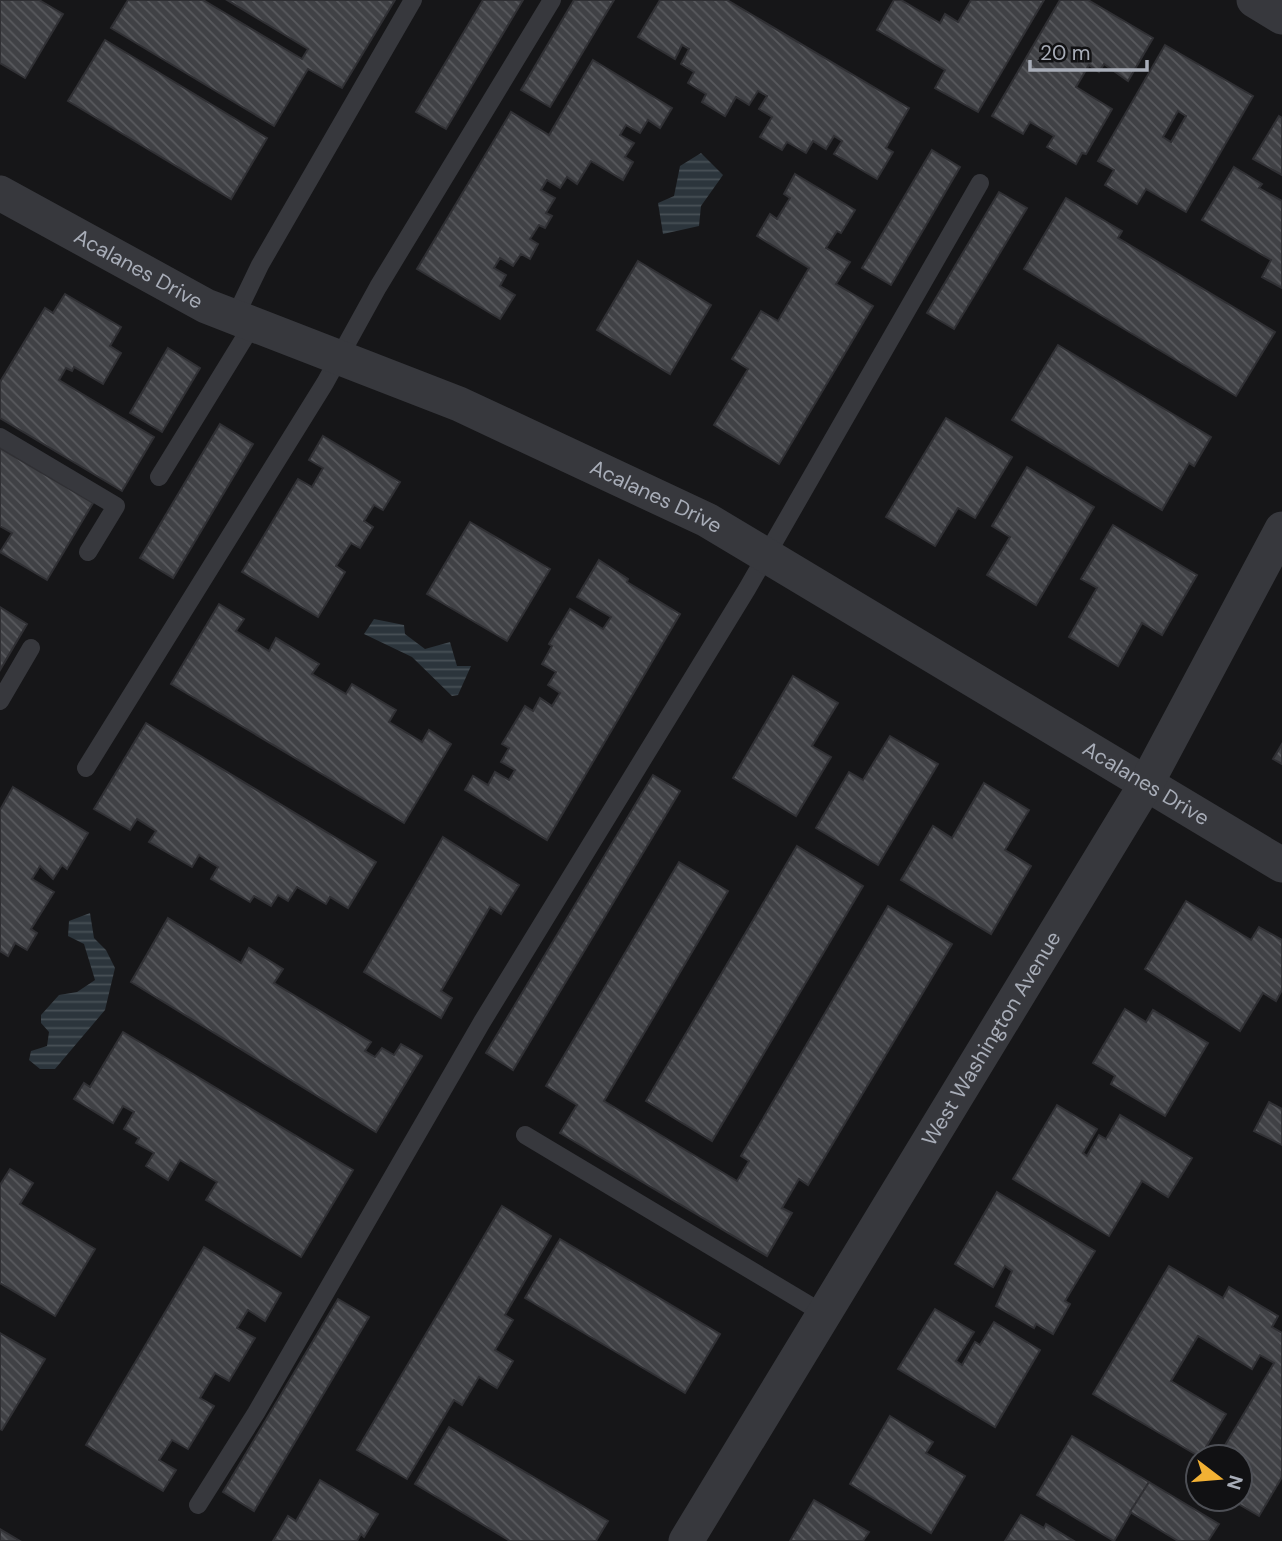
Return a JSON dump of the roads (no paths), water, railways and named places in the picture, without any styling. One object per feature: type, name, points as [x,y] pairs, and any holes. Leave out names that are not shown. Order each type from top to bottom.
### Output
[{"type":"street","points":[[1254,0],[1282,17]]},
{"type":"street","name":"Acalanes Drive","points":[[0,193],[206,306],[484,415],[707,520],[1282,864]]},
{"type":"street","name":"West Washington Avenue","points":[[686,1541],[1146,784],[1282,529]]},
{"type":"lane","points":[[159,477],[244,321],[260,265],[413,0]]},
{"type":"lane","points":[[86,768],[339,357],[552,0]]},
{"type":"lane","points":[[198,1505],[256,1413],[482,1022],[766,556],[980,183]]},
{"type":"lane","points":[[0,437],[116,506],[88,552]]},
{"type":"lane","points":[[0,701],[31,648]]},
{"type":"lane","points":[[526,1135],[824,1314]]}]
